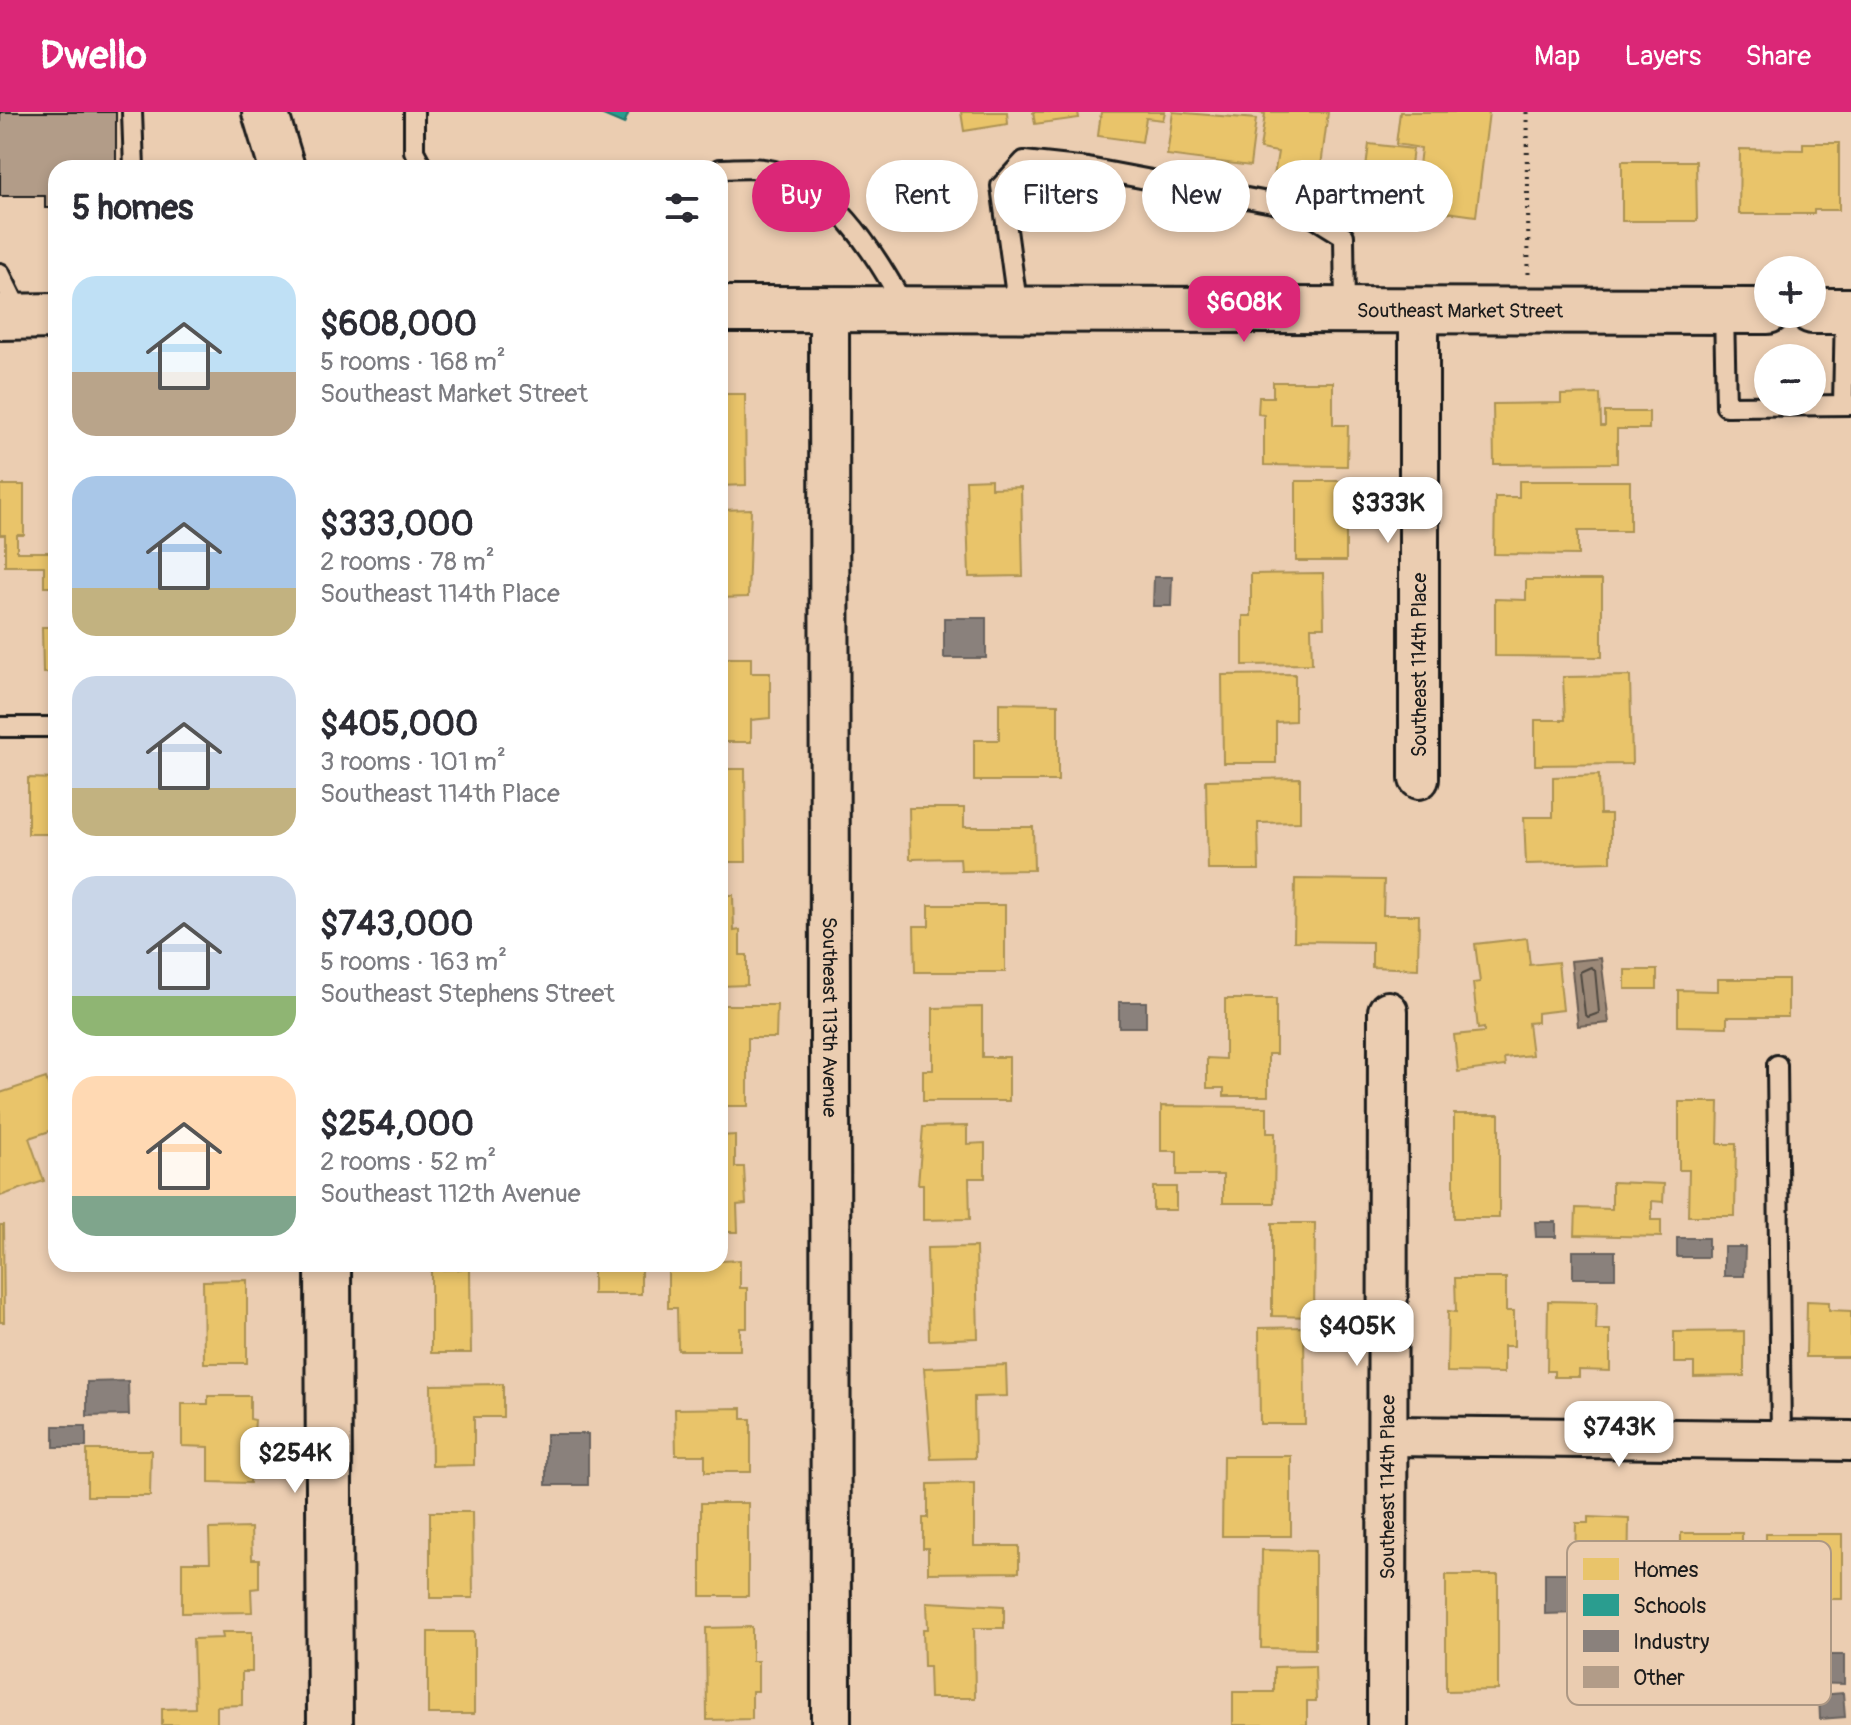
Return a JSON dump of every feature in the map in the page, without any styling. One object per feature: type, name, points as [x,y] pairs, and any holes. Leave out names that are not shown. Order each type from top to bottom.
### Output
[{"type":"street","points":[[265,112],[280,160]]},
{"type":"street","name":"Southeast Market Street","points":[[728,309],[1754,311]]},
{"type":"street","name":"Southeast 113th Avenue","points":[[829,309],[831,1725]]},
{"type":"street","name":"Southeast 114th Place","points":[[1419,310],[1419,779]]},
{"type":"street","name":"Southeast 114th Place","points":[[1387,1725],[1388,1011]]},
{"type":"street","points":[[328,1272],[330,1725]]},
{"type":"street","points":[[1388,1436],[1851,1441]]},
{"type":"lane","points":[[132,112],[134,160]]},
{"type":"lane","points":[[414,112],[414,151],[419,160]]},
{"type":"lane","points":[[1018,310],[1001,186],[1024,161],[1088,168],[1299,208],[1344,236],[1345,310]]},
{"type":"lane","points":[[728,169],[765,169],[801,182],[825,200],[877,257],[906,310]]},
{"type":"lane","points":[[0,273],[26,316]]},
{"type":"lane","points":[[1724,311],[1726,406],[1847,404],[1836,311]]},
{"type":"lane","points":[[1,727],[48,727]]},
{"type":"lane","points":[[1777,1065],[1781,1440]]},
{"type":"path","points":[[1527,112],[1528,311]]},
{"type":"water","points":[[1601,958],[1609,1023],[1578,1026],[1571,961]]},
{"type":"building: Homes","points":[[961,112],[1007,112],[1008,124],[964,131]]},
{"type":"building: Homes","points":[[1033,112],[1078,112],[1079,118],[1035,124]]},
{"type":"building: Homes","points":[[1101,112],[1165,112],[1163,120],[1146,118],[1142,142],[1098,136]]},
{"type":"building: Homes","points":[[1173,112],[1256,119],[1250,166],[1250,160],[1205,160],[1167,155]]},
{"type":"building: Homes","points":[[1253,112],[1328,112],[1322,160],[1277,160],[1278,152],[1260,149],[1265,114]]},
{"type":"building: Homes","points":[[1400,112],[1489,112],[1476,216],[1453,213],[1453,160],[1420,160],[1421,148],[1396,144]]},
{"type":"building: Homes","points":[[1803,143],[1839,143],[1839,210],[1814,210],[1814,214],[1739,214],[1740,149],[1803,150]]},
{"type":"building: Homes","points":[[1369,144],[1413,149],[1412,160],[1367,160]]},
{"type":"building: Homes","points":[[1622,161],[1696,161],[1697,221],[1622,221]]},
{"type":"building: Homes","points":[[1273,382],[1333,382],[1333,425],[1348,425],[1347,466],[1264,465],[1264,415],[1258,414],[1259,397],[1273,397]]},
{"type":"building: Homes","points":[[728,394],[745,394],[746,485],[728,486]]},
{"type":"building: Homes","points":[[1600,394],[1601,426],[1605,426],[1605,412],[1649,412],[1649,429],[1617,429],[1617,463],[1494,464],[1493,404],[1561,403],[1561,395]]},
{"type":"building: Homes","points":[[991,479],[991,488],[1021,487],[1023,576],[969,577],[966,480]]},
{"type":"building: Homes","points":[[1296,481],[1346,481],[1346,561],[1296,561]]},
{"type":"building: Homes","points":[[1519,481],[1630,481],[1630,531],[1578,531],[1578,555],[1494,554],[1495,497],[1519,497]]},
{"type":"building: Homes","points":[[0,485],[24,485],[24,535],[17,535],[17,552],[48,552],[48,587],[44,587],[44,566],[5,566],[5,535],[0,535]]},
{"type":"building: Homes","points":[[751,509],[748,597],[728,598],[728,510]]},
{"type":"building: Homes","points":[[1323,573],[1324,627],[1311,627],[1312,664],[1243,665],[1243,616],[1251,616],[1251,574]]},
{"type":"building: Homes","points":[[1526,580],[1602,580],[1602,657],[1495,656],[1495,599],[1526,600]]},
{"type":"building: Homes","points":[[42,627],[48,627],[48,673],[43,673]]},
{"type":"building: Homes","points":[[728,658],[751,658],[751,673],[770,673],[770,718],[751,720],[751,742],[728,742]]},
{"type":"building: Homes","points":[[1295,674],[1295,721],[1276,722],[1276,763],[1223,763],[1222,675]]},
{"type":"building: Homes","points":[[1630,676],[1632,764],[1535,765],[1535,720],[1565,720],[1563,677]]},
{"type":"building: Homes","points":[[999,703],[1058,704],[1058,781],[974,781],[974,740],[999,740]]},
{"type":"building: Homes","points":[[728,769],[745,769],[746,862],[728,862]]},
{"type":"building: Homes","points":[[1599,775],[1600,814],[1611,814],[1611,862],[1526,864],[1524,817],[1553,817],[1553,777]]},
{"type":"building: Homes","points":[[28,778],[48,779],[48,834],[28,834]]},
{"type":"building: Homes","points":[[1300,778],[1300,822],[1258,823],[1259,870],[1208,870],[1206,780]]},
{"type":"building: Homes","points":[[909,808],[964,808],[964,827],[1033,827],[1034,870],[961,871],[960,858],[910,859]]},
{"type":"building: Homes","points":[[1295,879],[1384,880],[1383,915],[1419,915],[1418,969],[1372,967],[1372,942],[1294,941]]},
{"type":"building: Homes","points":[[728,895],[733,895],[734,931],[740,930],[740,955],[747,955],[747,985],[728,986]]},
{"type":"building: Homes","points":[[929,905],[1005,905],[1005,972],[915,972],[914,926],[929,926]]},
{"type":"building: Homes","points":[[1527,938],[1530,965],[1558,962],[1563,1010],[1537,1013],[1537,1022],[1528,1023],[1532,1055],[1504,1058],[1505,1066],[1458,1072],[1454,1035],[1484,1032],[1484,1028],[1478,1029],[1473,983],[1480,982],[1475,944]]},
{"type":"building: Homes","points":[[1625,970],[1657,970],[1657,989],[1625,989]]},
{"type":"building: Homes","points":[[1718,979],[1788,979],[1788,1017],[1727,1017],[1727,1027],[1678,1026],[1678,990],[1718,991]]},
{"type":"building: Homes","points":[[1225,999],[1276,999],[1276,1054],[1268,1054],[1268,1096],[1224,1096],[1224,1088],[1207,1088],[1207,1058],[1225,1059]]},
{"type":"building: Homes","points":[[728,1005],[777,1005],[776,1038],[748,1038],[748,1106],[728,1106]]},
{"type":"building: Homes","points":[[982,1007],[982,1057],[1009,1057],[1009,1101],[923,1101],[923,1070],[933,1070],[933,1008]]},
{"type":"building: Homes","points":[[46,1078],[48,1084],[48,1132],[29,1138],[44,1181],[0,1196],[0,1093]]},
{"type":"building: Homes","points":[[1679,1102],[1719,1102],[1718,1144],[1736,1144],[1735,1216],[1688,1216],[1689,1170],[1679,1170]]},
{"type":"building: Homes","points":[[1161,1106],[1267,1107],[1267,1133],[1275,1133],[1274,1203],[1223,1203],[1223,1175],[1177,1175],[1177,1151],[1161,1151]]},
{"type":"building: Homes","points":[[1454,1114],[1499,1114],[1499,1218],[1454,1218]]},
{"type":"building: Homes","points":[[967,1126],[967,1144],[985,1143],[985,1178],[969,1178],[970,1219],[923,1220],[923,1184],[918,1184],[923,1127]]},
{"type":"building: Homes","points":[[728,1135],[735,1135],[735,1167],[744,1167],[746,1204],[737,1205],[738,1232],[728,1232]]},
{"type":"building: Homes","points":[[1612,1182],[1664,1184],[1663,1202],[1652,1201],[1652,1220],[1661,1220],[1661,1237],[1575,1235],[1576,1208],[1612,1209]]},
{"type":"building: Homes","points":[[1153,1187],[1176,1187],[1176,1210],[1153,1210]]},
{"type":"building: Homes","points":[[1272,1223],[1315,1223],[1314,1317],[1272,1316]]},
{"type":"building: Homes","points":[[0,1225],[3,1225],[4,1322],[0,1322]]},
{"type":"building: Homes","points":[[976,1247],[978,1338],[929,1340],[927,1248]]},
{"type":"building: Homes","points":[[740,1260],[740,1288],[747,1288],[747,1328],[740,1328],[740,1350],[678,1350],[677,1308],[668,1308],[668,1272],[728,1272],[728,1261]]},
{"type":"building: Homes","points":[[431,1272],[470,1272],[471,1353],[431,1353]]},
{"type":"building: Homes","points":[[593,1272],[641,1272],[641,1294],[593,1294]]},
{"type":"building: Homes","points":[[1455,1278],[1506,1278],[1506,1311],[1514,1311],[1514,1346],[1504,1346],[1504,1373],[1447,1372],[1448,1311],[1456,1312]]},
{"type":"building: Homes","points":[[247,1280],[247,1363],[204,1363],[203,1281]]},
{"type":"building: Homes","points":[[1548,1301],[1597,1302],[1596,1330],[1610,1330],[1610,1371],[1579,1370],[1579,1377],[1554,1377],[1554,1371],[1547,1371]]},
{"type":"building: Homes","points":[[1807,1301],[1829,1302],[1829,1310],[1851,1311],[1851,1357],[1806,1357]]},
{"type":"building: Homes","points":[[1304,1327],[1305,1424],[1260,1424],[1259,1328]]},
{"type":"building: Homes","points":[[1744,1331],[1744,1376],[1694,1377],[1694,1363],[1674,1363],[1674,1332]]},
{"type":"building: Homes","points":[[1006,1365],[1007,1396],[974,1397],[975,1458],[931,1459],[924,1368]]},
{"type":"building: Homes","points":[[503,1384],[503,1417],[474,1417],[474,1465],[432,1466],[431,1385]]},
{"type":"building: Homes","points":[[208,1396],[250,1396],[250,1419],[255,1420],[250,1483],[209,1482],[209,1447],[182,1446],[182,1404],[208,1404]]},
{"type":"building: Homes","points":[[742,1408],[742,1419],[751,1419],[751,1472],[705,1472],[705,1455],[676,1455],[675,1409]]},
{"type":"building: Homes","points":[[87,1450],[151,1450],[150,1496],[87,1496]]},
{"type":"building: Homes","points":[[1223,1456],[1291,1456],[1291,1536],[1222,1536]]},
{"type":"building: Homes","points":[[974,1483],[974,1546],[1019,1546],[1019,1572],[928,1573],[928,1548],[923,1548],[923,1518],[928,1518],[928,1484]]},
{"type":"building: Homes","points":[[701,1503],[748,1503],[748,1596],[701,1596]]},
{"type":"building: Homes","points":[[430,1512],[472,1512],[473,1598],[430,1598]]},
{"type":"building: Homes","points":[[1588,1517],[1629,1519],[1629,1541],[1575,1541],[1576,1523],[1588,1523]]},
{"type":"building: Homes","points":[[251,1528],[252,1559],[259,1559],[259,1588],[251,1589],[252,1612],[182,1613],[182,1562],[210,1562],[209,1529]]},
{"type":"building: Homes","points":[[1681,1533],[1742,1533],[1742,1541],[1681,1541]]},
{"type":"building: Homes","points":[[1766,1534],[1842,1534],[1842,1599],[1831,1599],[1831,1541],[1766,1541]]},
{"type":"building: Homes","points":[[1262,1550],[1315,1551],[1315,1649],[1261,1648]]},
{"type":"building: Homes","points":[[1446,1575],[1498,1575],[1498,1690],[1446,1691]]},
{"type":"building: Homes","points":[[927,1602],[1004,1606],[1004,1628],[974,1628],[975,1698],[930,1698],[929,1666],[924,1666],[923,1629],[928,1629]]},
{"type":"building: Homes","points":[[752,1627],[752,1661],[758,1661],[758,1691],[752,1691],[752,1719],[707,1720],[706,1628]]},
{"type":"building: Homes","points":[[222,1632],[252,1632],[252,1672],[242,1672],[242,1705],[217,1706],[217,1725],[162,1725],[162,1709],[195,1708],[193,1639],[223,1638]]},
{"type":"building: Homes","points":[[428,1632],[474,1632],[474,1714],[428,1714]]},
{"type":"building: Homes","points":[[1315,1666],[1316,1701],[1307,1701],[1307,1725],[1233,1725],[1233,1692],[1274,1692],[1274,1667]]},
{"type":"building: Schools","points":[[596,112],[629,112],[624,124]]},
{"type":"building: Industry","points":[[1154,577],[1172,577],[1171,606],[1153,606]]},
{"type":"building: Industry","points":[[944,618],[986,618],[986,658],[944,658]]},
{"type":"building: Industry","points":[[1119,1002],[1146,1002],[1146,1027],[1119,1027]]},
{"type":"building: Industry","points":[[1535,1222],[1556,1222],[1556,1237],[1536,1237]]},
{"type":"building: Industry","points":[[1677,1238],[1708,1238],[1708,1257],[1677,1257]]},
{"type":"building: Industry","points":[[1724,1247],[1745,1247],[1744,1276],[1724,1276]]},
{"type":"building: Industry","points":[[1573,1251],[1615,1251],[1615,1278],[1573,1278]]},
{"type":"building: Industry","points":[[128,1381],[129,1415],[87,1416],[87,1382]]},
{"type":"building: Industry","points":[[54,1426],[86,1426],[86,1447],[54,1447]]},
{"type":"building: Industry","points":[[546,1434],[588,1434],[588,1485],[546,1485]]},
{"type":"building: Industry","points":[[1545,1573],[1567,1573],[1567,1613],[1545,1614]]},
{"type":"building: Industry","points":[[1831,1655],[1844,1655],[1844,1684],[1831,1684]]},
{"type":"building: Industry","points":[[1843,1693],[1845,1717],[1820,1719],[1819,1705],[1831,1705],[1831,1694]]},
{"type":"building: Other","points":[[0,112],[116,112],[116,160],[48,160],[48,208],[45,208],[45,196],[0,196]]}]
